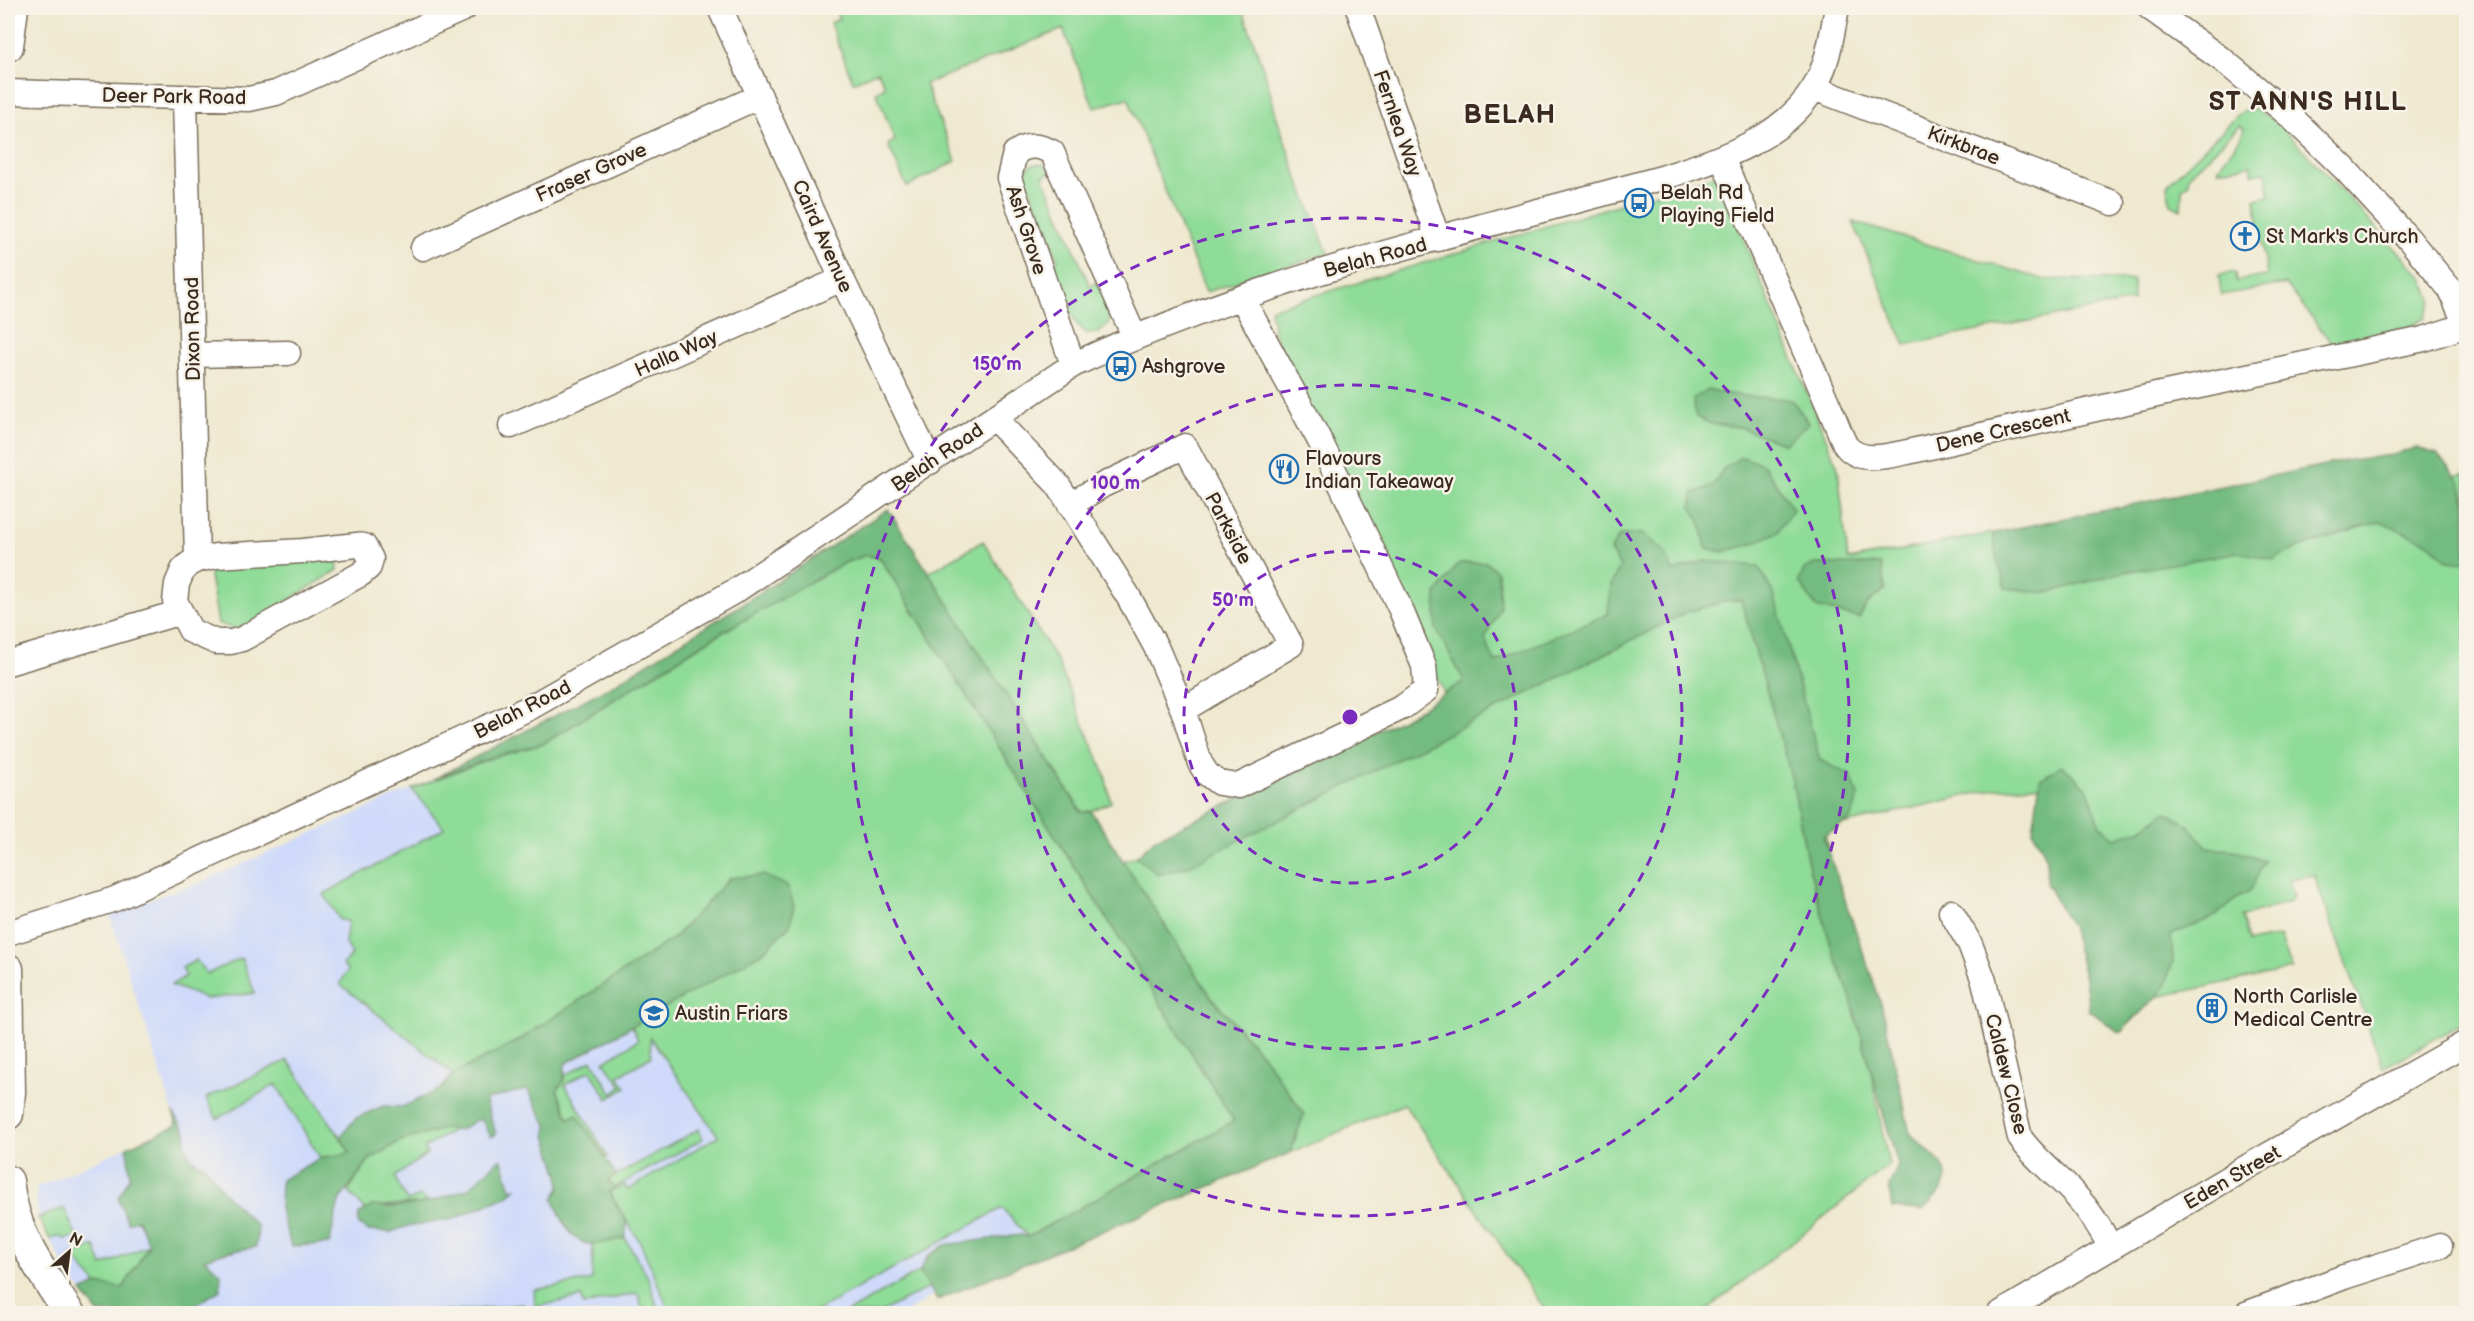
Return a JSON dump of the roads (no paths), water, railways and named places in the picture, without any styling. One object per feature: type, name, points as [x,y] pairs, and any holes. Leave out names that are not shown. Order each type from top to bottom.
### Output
[{"type":"street","points":[[8,46],[13,8]]},
{"type":"street","name":"Deer Park Road","points":[[8,92],[185,99],[249,99],[276,93],[465,8]]},
{"type":"street","name":"Caird Avenue","points":[[720,8],[842,279],[930,462]]},
{"type":"street","name":"Fernlea Way","points":[[1358,8],[1438,239]]},
{"type":"street","name":"Belah Road","points":[[8,933],[115,899],[529,708],[735,591],[1073,365],[1134,336],[1298,278],[1665,177],[1722,158],[1753,143],[1795,111],[1814,88],[1823,65],[1837,8]]},
{"type":"street","points":[[2150,8],[2224,61],[2290,116],[2344,168],[2451,289],[2466,325]]},
{"type":"street","name":"Kirkbrae","points":[[1814,88],[2113,203]]},
{"type":"street","name":"Fraser Grove","points":[[423,248],[760,96]]},
{"type":"street","name":"Dixon Road","points":[[185,99],[197,560]]},
{"type":"street","name":"Ash Grove","points":[[1073,365],[1010,178],[1015,153],[1023,147],[1034,145],[1052,152],[1134,336]]},
{"type":"street","name":"Dene Crescent","points":[[1722,158],[1847,446],[1858,454],[1875,458],[2161,394],[2424,339],[2466,325]]},
{"type":"street","name":"Halla Way","points":[[511,426],[842,279]]},
{"type":"street","points":[[994,418],[1058,485],[1128,596],[1155,647],[1183,710],[1200,764],[1207,774],[1219,783],[1238,786],[1403,706],[1426,690],[1424,666],[1401,610],[1321,444],[1242,298]]},
{"type":"street","points":[[193,355],[288,353]]},
{"type":"street","name":"Parkside","points":[[1070,505],[1103,485],[1185,446],[1291,645],[1183,710]]},
{"type":"street","points":[[357,545],[364,546],[371,560],[369,567],[361,574],[242,639],[216,642],[191,631],[175,601],[177,584],[183,570],[197,560],[216,556],[357,545]]},
{"type":"street","points":[[8,663],[181,612]]},
{"type":"street","name":"Caldew Close","points":[[1951,912],[1970,944],[1984,981],[2020,1138],[2091,1214],[2111,1248]]},
{"type":"street","points":[[8,969],[10,1092],[8,1114]]},
{"type":"street","name":"Eden Street","points":[[1999,1314],[2240,1171],[2466,1043]]},
{"type":"street","points":[[8,1181],[19,1230],[28,1252]]},
{"type":"street","points":[[8,1222],[70,1314]]},
{"type":"street","points":[[2246,1314],[2344,1277],[2440,1246]]},
{"type":"place","name":"Belah Rd Playing Field","points":[[1639,203]]},
{"type":"place","name":"St Mark's Church","points":[[2245,236]]},
{"type":"place","name":"Ashgrove","points":[[1121,366]]},
{"type":"place","name":"Flavours Indian Takeaway","points":[[1284,469]]},
{"type":"place","name":"North Carlisle Medical Centre","points":[[2212,1008]]},
{"type":"place","name":"Austin Friars","points":[[654,1013]]},
{"type":"district","name":"ST ANN'S HILL","points":[[2308,101]]},
{"type":"district","name":"BELAH","points":[[1510,114]]}]
